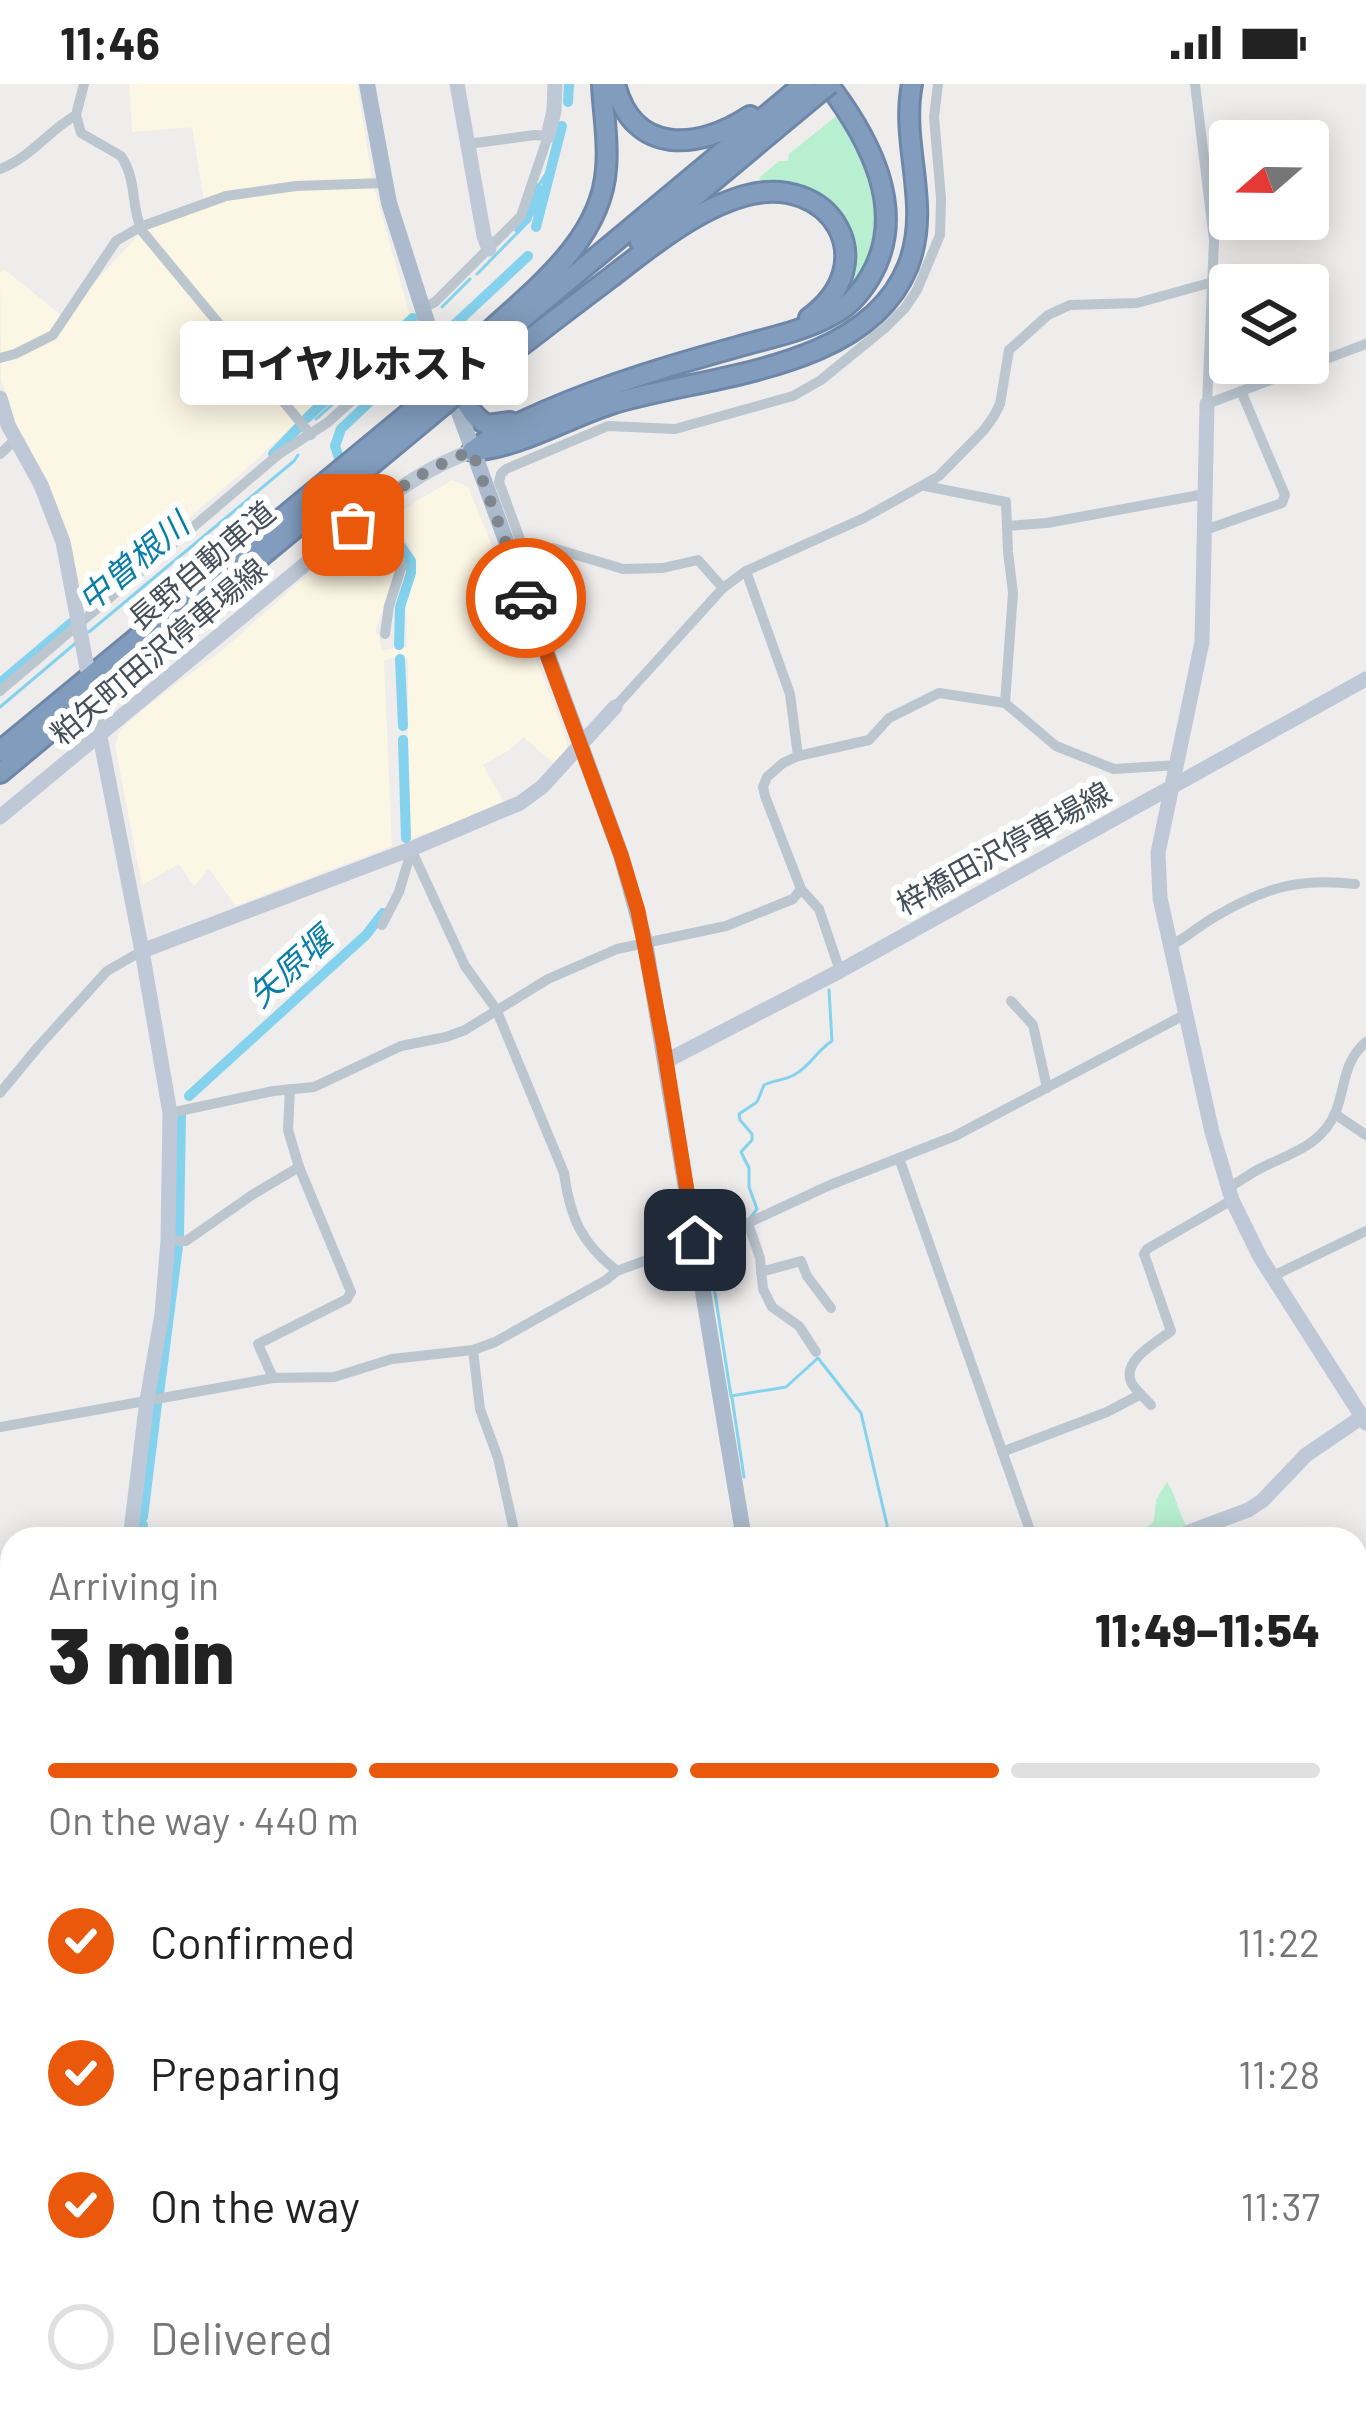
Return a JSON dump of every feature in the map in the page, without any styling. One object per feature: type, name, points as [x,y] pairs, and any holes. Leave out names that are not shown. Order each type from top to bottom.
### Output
[{"type":"highway","points":[[463,371],[594,217],[606,174],[602,84]]},
{"type":"highway","points":[[615,84],[626,112],[643,129],[685,142],[736,125],[790,84]]},
{"type":"highway","points":[[798,357],[831,335],[872,295],[895,244],[897,217],[891,178],[869,126],[842,84]]},
{"type":"highway","points":[[472,451],[506,444],[617,402],[798,357],[864,323],[895,290],[910,261],[918,223],[909,128],[912,84]]},
{"type":"highway","points":[[431,335],[446,351],[470,409],[480,423],[496,425],[821,321],[845,307],[866,284],[883,245],[886,214],[875,164],[855,122],[821,86],[463,371],[437,393]]},
{"type":"highway","points":[[463,371],[492,368],[675,231],[728,202],[759,192],[782,191],[813,200],[830,214],[841,232],[845,264],[839,286],[823,308],[773,336]]},
{"type":"highway","name":"長野自動車道","points":[[0,751],[437,393]]},
{"type":"highway","name":"長野自動車道","points":[[0,772],[437,393]]},
{"type":"highway","points":[[472,451],[500,431],[563,404]]},
{"type":"main road","points":[[367,84],[384,183],[431,335],[472,451],[522,567],[621,855],[645,942],[741,1527]]},
{"type":"street","points":[[84,84],[76,115],[81,133],[125,162],[133,179],[140,227],[311,435]]},
{"type":"street","points":[[457,84],[489,248]]},
{"type":"street","points":[[423,308],[521,216],[548,136],[555,84]]},
{"type":"street","points":[[723,588],[698,560],[663,568],[623,569],[553,548],[522,567],[499,482],[501,474],[608,426],[675,429],[793,396],[850,357],[905,308],[940,235],[934,117],[938,84]]},
{"type":"street","points":[[1195,84],[1213,264]]},
{"type":"street","points":[[0,169],[22,158],[76,115]]},
{"type":"street","points":[[468,144],[548,136]]},
{"type":"street","points":[[0,358],[53,334],[116,241],[140,227],[226,196],[296,186],[384,183]]},
{"type":"street","points":[[0,1093],[107,971],[142,951],[411,849],[520,803],[542,787],[723,588],[746,571],[863,518],[939,476],[994,416],[1009,350],[1058,308],[1137,303],[1209,283]]},
{"type":"street","points":[[0,691],[279,454],[311,435],[418,341],[431,335]]},
{"type":"street","points":[[1207,404],[1366,344]]},
{"type":"street","points":[[1202,1527],[1262,1501],[1306,1455],[1364,1420],[1252,1243],[1230,1194],[1215,1148],[1160,898],[1158,866],[1202,642],[1209,363]]},
{"type":"street","points":[[1205,530],[1282,503],[1285,495],[1241,391]]},
{"type":"street","points":[[0,398],[63,542],[87,668]]},
{"type":"street","points":[[0,454],[16,440]]},
{"type":"street","name":"粕矢町田沢停車場線","points":[[0,817],[367,513],[416,477],[472,451]]},
{"type":"street","points":[[925,486],[1006,502],[1013,592],[1005,703]]},
{"type":"street","points":[[1007,526],[1205,494]]},
{"type":"street","points":[[378,529],[402,566],[388,606],[385,634]]},
{"type":"street","points":[[746,571],[790,694],[798,756]]},
{"type":"street","name":"梓橋田沢停車場線","points":[[666,1061],[840,971],[1366,679]]},
{"type":"street","points":[[840,971],[819,909],[801,889],[763,787],[783,763],[869,740],[889,718],[939,693],[1005,703],[1056,746],[1114,769],[1178,764]]},
{"type":"street","points":[[94,706],[170,1113],[162,1314],[130,1527]]},
{"type":"street","points":[[382,925],[399,892],[411,849]]},
{"type":"street","points":[[411,849],[465,966],[496,1010],[564,1173],[581,1234],[617,1270]]},
{"type":"street","points":[[1170,946],[1218,915],[1284,884],[1355,884]]},
{"type":"street","points":[[170,1113],[314,1087],[401,1046],[446,1037],[479,1022],[548,979],[617,949],[726,926],[793,899],[801,889]]},
{"type":"street","points":[[1011,1001],[1033,1025],[1047,1088]]},
{"type":"street","points":[[0,1427],[273,1378],[334,1377],[392,1359],[473,1350],[495,1342],[617,1270],[748,1223],[955,1136],[1186,1014]]},
{"type":"street","points":[[1150,1405],[1130,1381],[1130,1373],[1134,1361],[1171,1331],[1144,1254],[1258,1169],[1312,1144],[1335,1114],[1347,1065],[1366,1042]]},
{"type":"street","points":[[273,1378],[258,1344],[347,1299],[351,1292],[299,1167],[288,1130],[290,1089]]},
{"type":"street","points":[[1335,1114],[1366,1136]]},
{"type":"street","points":[[899,1158],[1029,1527]]},
{"type":"street","points":[[168,1240],[185,1241],[299,1167]]},
{"type":"street","points":[[748,1223],[760,1258],[763,1289],[772,1307],[799,1325],[816,1352]]},
{"type":"street","points":[[1273,1276],[1366,1231]]},
{"type":"street","points":[[761,1272],[801,1261],[831,1308]]},
{"type":"street","points":[[473,1350],[480,1409],[498,1458],[513,1527]]},
{"type":"street","points":[[1002,1452],[1141,1394]]},
{"type":"shaded area","points":[[129,84],[357,84],[373,184],[410,316],[243,472],[82,608],[1,380],[0,273],[4,269],[66,319],[142,231],[205,207],[192,127],[132,132]]},
{"type":"shaded area","points":[[452,480],[468,487],[553,703],[567,742],[565,755],[556,765],[523,737],[483,765],[505,804],[408,839],[408,658],[392,658],[384,661],[392,846],[235,906],[209,868],[194,886],[179,864],[142,885],[115,746],[120,730],[369,525],[397,565],[375,633],[382,650],[407,647],[406,605],[416,560],[389,518]]},
{"type":"green space","points":[[840,113],[873,181],[880,219],[872,255],[849,297],[843,292],[843,225],[759,178],[779,161],[788,161],[789,154]]},
{"type":"green space","points":[[1167,1482],[1186,1525],[1147,1527],[1154,1521],[1156,1500]]},
{"type":"waterway","name":"矢原堰","points":[[568,102],[569,84]]},
{"type":"waterway","name":"矢原堰","points":[[536,227],[562,126]]},
{"type":"waterway","name":"中曽根川","points":[[477,274],[530,220],[537,188],[552,164]]},
{"type":"waterway","name":"中曽根川","points":[[517,227],[530,212],[537,188]]},
{"type":"waterway","name":"矢原堰","points":[[453,326],[528,256]]},
{"type":"waterway","name":"中曽根川","points":[[442,307],[470,279]]},
{"type":"waterway","points":[[307,418],[413,318]]},
{"type":"waterway","name":"中曽根川","points":[[316,419],[415,331]]},
{"type":"waterway","name":"矢原堰","points":[[339,458],[335,446],[341,429],[423,351]]},
{"type":"waterway","points":[[273,454],[300,426]]},
{"type":"waterway","name":"中曽根川","points":[[89,632],[298,455]]},
{"type":"waterway","name":"矢原堰","points":[[381,518],[411,561],[400,607],[399,645]]},
{"type":"waterway","points":[[0,683],[71,623]]},
{"type":"waterway","name":"中曽根川","points":[[0,707],[77,642]]},
{"type":"waterway","name":"矢原堰","points":[[400,659],[403,726]]},
{"type":"waterway","name":"矢原堰","points":[[403,740],[406,838]]},
{"type":"waterway","name":"矢原堰","points":[[189,1096],[366,935],[383,913]]},
{"type":"waterway","points":[[751,1217],[757,1209],[741,1152],[752,1134],[739,1114],[757,1102],[764,1085],[791,1077],[832,1041],[829,990]]},
{"type":"waterway","name":"矢原堰","points":[[179,1236],[181,1114]]},
{"type":"waterway","points":[[707,1242],[731,1396],[786,1387],[818,1358],[861,1413],[887,1527]]},
{"type":"waterway","name":"矢原堰","points":[[159,1394],[178,1246]]},
{"type":"waterway","points":[[732,1398],[744,1477]]},
{"type":"waterway","name":"矢原堰","points":[[143,1517],[157,1404]]},
{"type":"way so far","points":[[353,525],[416,477],[472,451],[526,598]]},
{"type":"place","name":"ロイヤルホスト","points":[[353,525]]},
{"type":"route","points":[[526,598],[638,911],[695,1240]]}]
